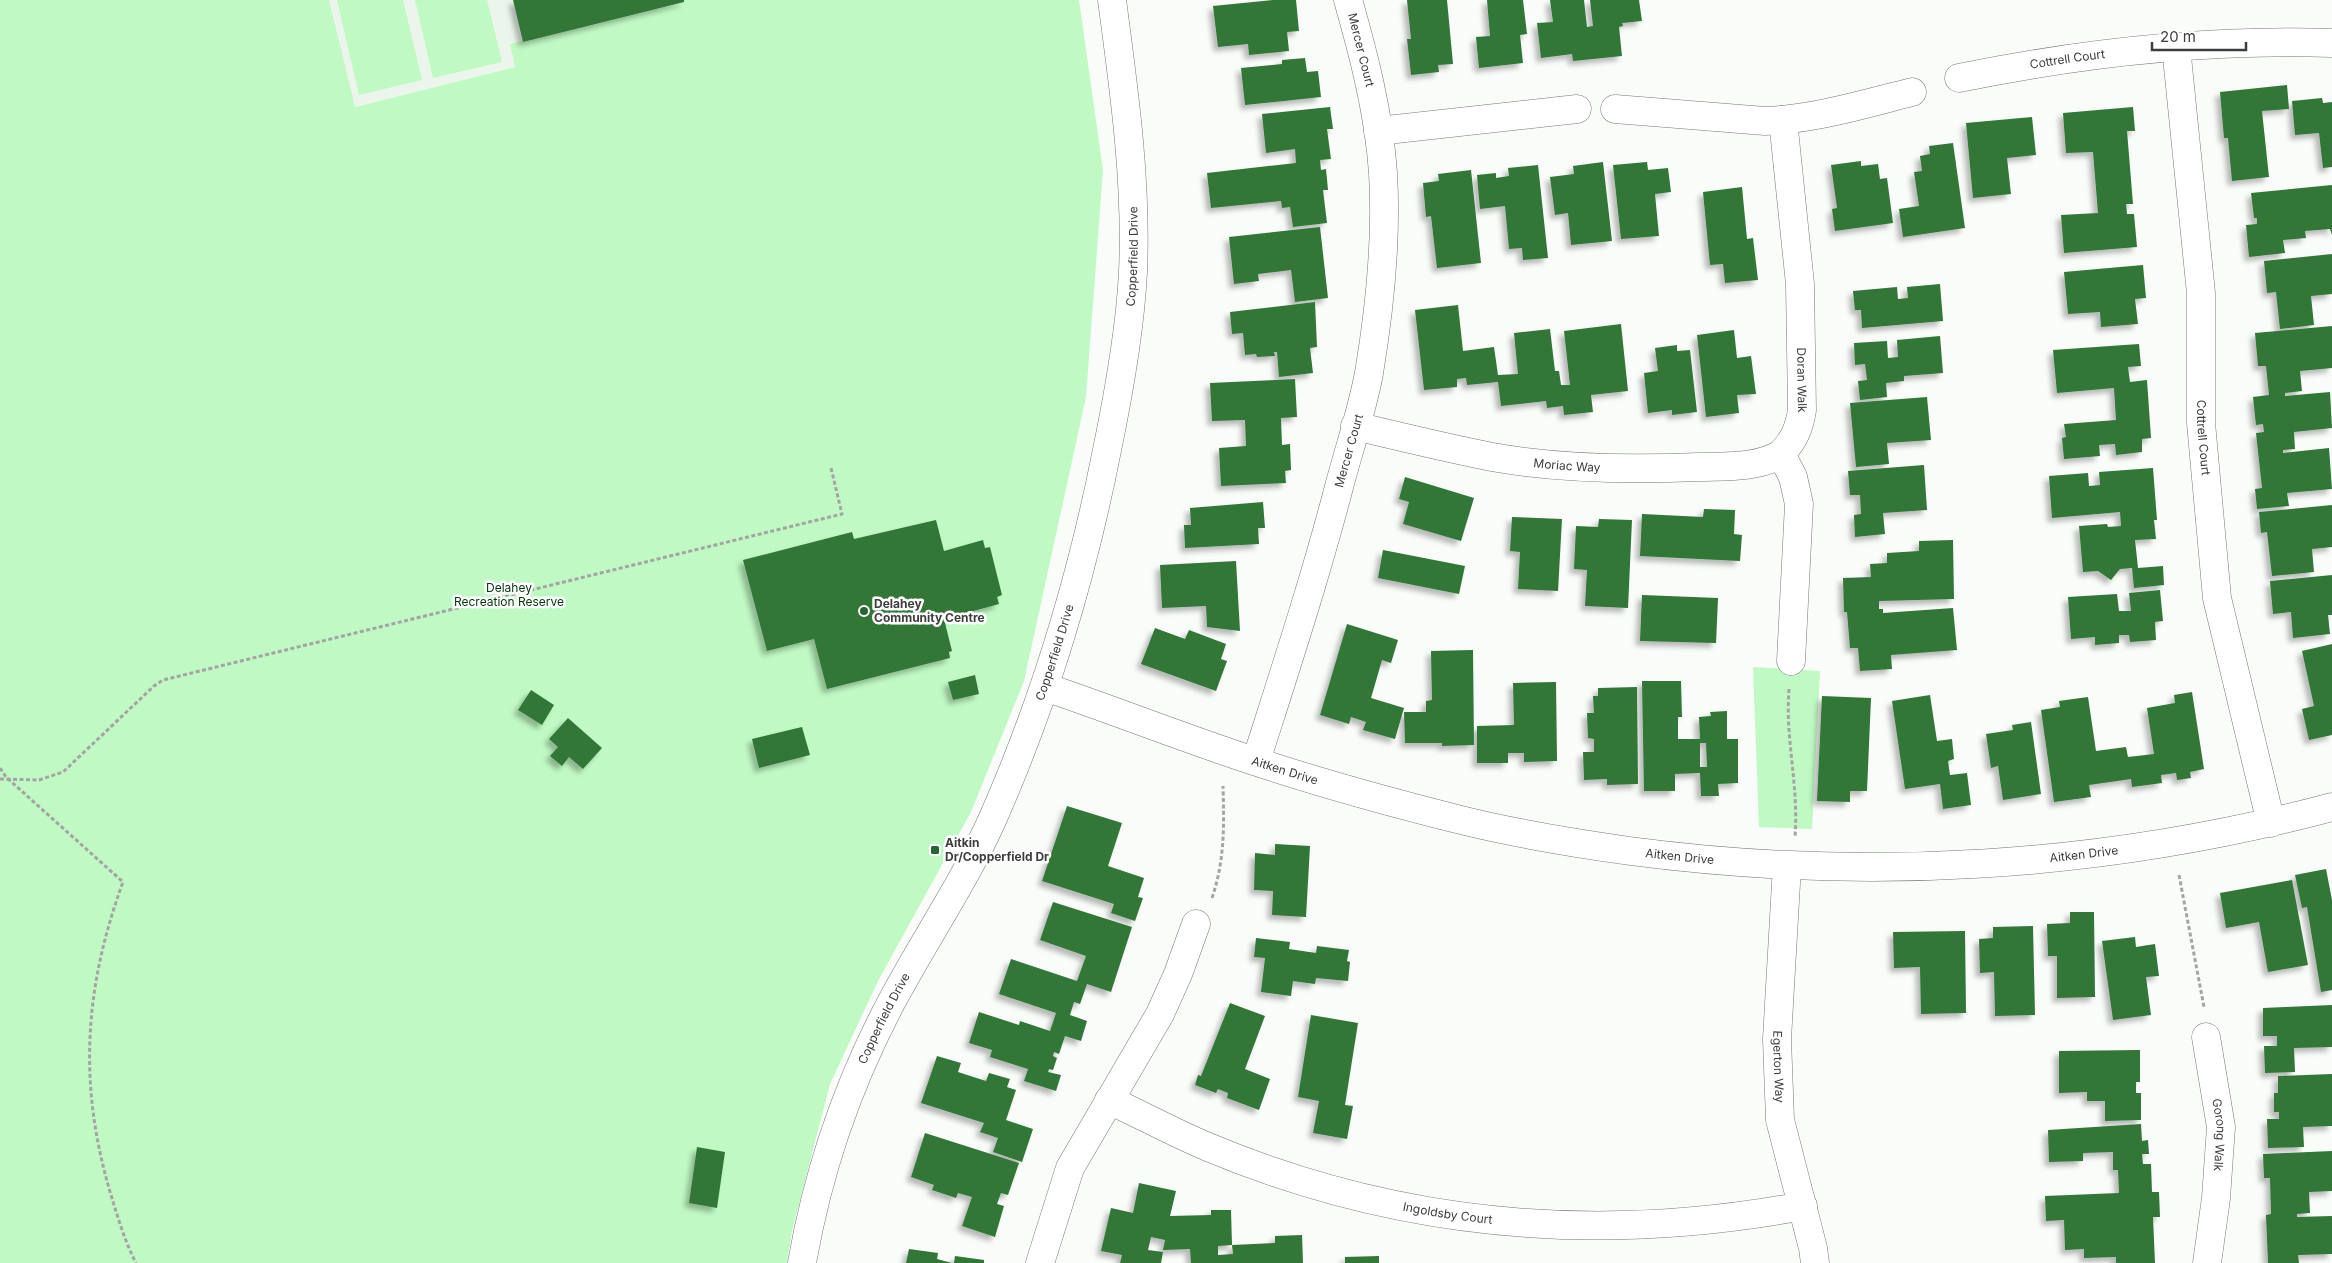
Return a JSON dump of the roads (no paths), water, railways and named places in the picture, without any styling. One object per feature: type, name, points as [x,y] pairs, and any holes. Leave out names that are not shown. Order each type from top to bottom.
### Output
[{"type":"street","name":"Copperfield Drive","points":[[802,1263],[824,1170],[849,1095],[892,1001],[992,821],[1045,688],[1078,580],[1094,517],[1119,391],[1133,274],[1131,169],[1112,0]]},
{"type":"street","name":"Mercer Court","points":[[1256,761],[1296,640],[1356,426],[1368,374],[1382,269],[1384,215],[1378,131],[1370,81],[1348,0]]},
{"type":"street","name":"Cottrell Court","points":[[1959,78],[2056,60],[2176,47],[2271,41],[2332,43]]},
{"type":"street","name":"Cottrell Court","points":[[2176,47],[2201,293],[2201,423],[2217,598],[2271,823]]},
{"type":"street","points":[[1615,108],[1766,121],[1811,116],[1912,92]]},
{"type":"street","points":[[1378,131],[1577,110]]},
{"type":"street","name":"Doran Walk","points":[[1781,454],[1793,441],[1800,428],[1802,410],[1800,284],[1783,120]]},
{"type":"street","name":"Moriac Way","points":[[1356,426],[1493,457],[1554,465],[1620,468],[1719,466],[1759,464],[1781,454]]},
{"type":"street","points":[[1781,454],[1793,477],[1799,504],[1791,661]]},
{"type":"street","name":"Aitken Drive","points":[[1045,688],[1256,761],[1392,802],[1520,834],[1677,857],[1787,866],[1901,868],[1973,865],[2111,852],[2271,823],[2332,807]]},
{"type":"street","name":"Egerton Way","points":[[1787,866],[1777,1039],[1780,1120],[1787,1154],[1803,1206],[1815,1263]]},
{"type":"street","points":[[1040,1263],[1070,1168],[1160,1014],[1178,974],[1196,924]]},
{"type":"street","name":"Gorong Walk","points":[[2206,1037],[2221,1127],[2216,1198],[2207,1263]]},
{"type":"street","name":"Ingoldsby Court","points":[[1109,1100],[1208,1147],[1319,1186],[1394,1206],[1476,1220],[1535,1224],[1635,1226],[1705,1222],[1803,1206]]},
{"type":"place","name":"Delahey Community Centre","points":[[864,611]]},
{"type":"place","name":"Aitkin Dr/Copperfield Dr","points":[[935,850]]},
{"type":"park label","name":"Delahey Recreation Reserve","points":[[509,595]]}]
